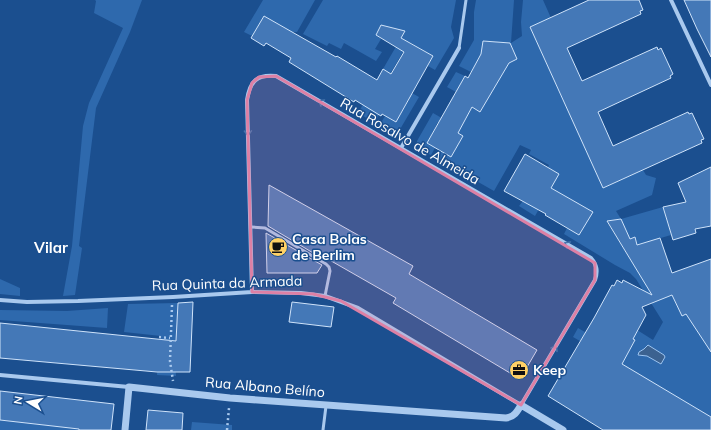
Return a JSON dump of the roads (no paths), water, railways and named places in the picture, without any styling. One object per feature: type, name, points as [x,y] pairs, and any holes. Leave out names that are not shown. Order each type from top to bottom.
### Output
[{"type":"street","points":[[671,0],[711,85]]},
{"type":"street","points":[[401,148],[459,48]]},
{"type":"street","name":"Rua Rosalvo de Almeida","points":[[252,292],[247,100],[252,82],[259,77],[268,75],[276,76],[591,258],[595,263],[597,268],[595,280],[521,405]]},
{"type":"street","name":"Rua Quinta da Armada","points":[[0,300],[27,302],[78,301],[252,292],[301,293],[325,296],[358,308],[563,430]]},
{"type":"street","name":"Rua Albano Belíno","points":[[0,375],[230,398],[506,418],[511,418],[515,415],[521,405]]},
{"type":"street","points":[[125,430],[129,387]]},
{"type":"lane","points":[[459,48],[466,0]]},
{"type":"lane","points":[[251,228],[265,228],[326,264],[330,271],[325,296]]},
{"type":"lane","points":[[324,430],[326,405]]},
{"type":"place","name":"Casa Bolas de Berlim","points":[[278,247]]},
{"type":"place","name":"Keep","points":[[519,370]]},
{"type":"district","name":"Vilar","points":[[51,247]]}]
